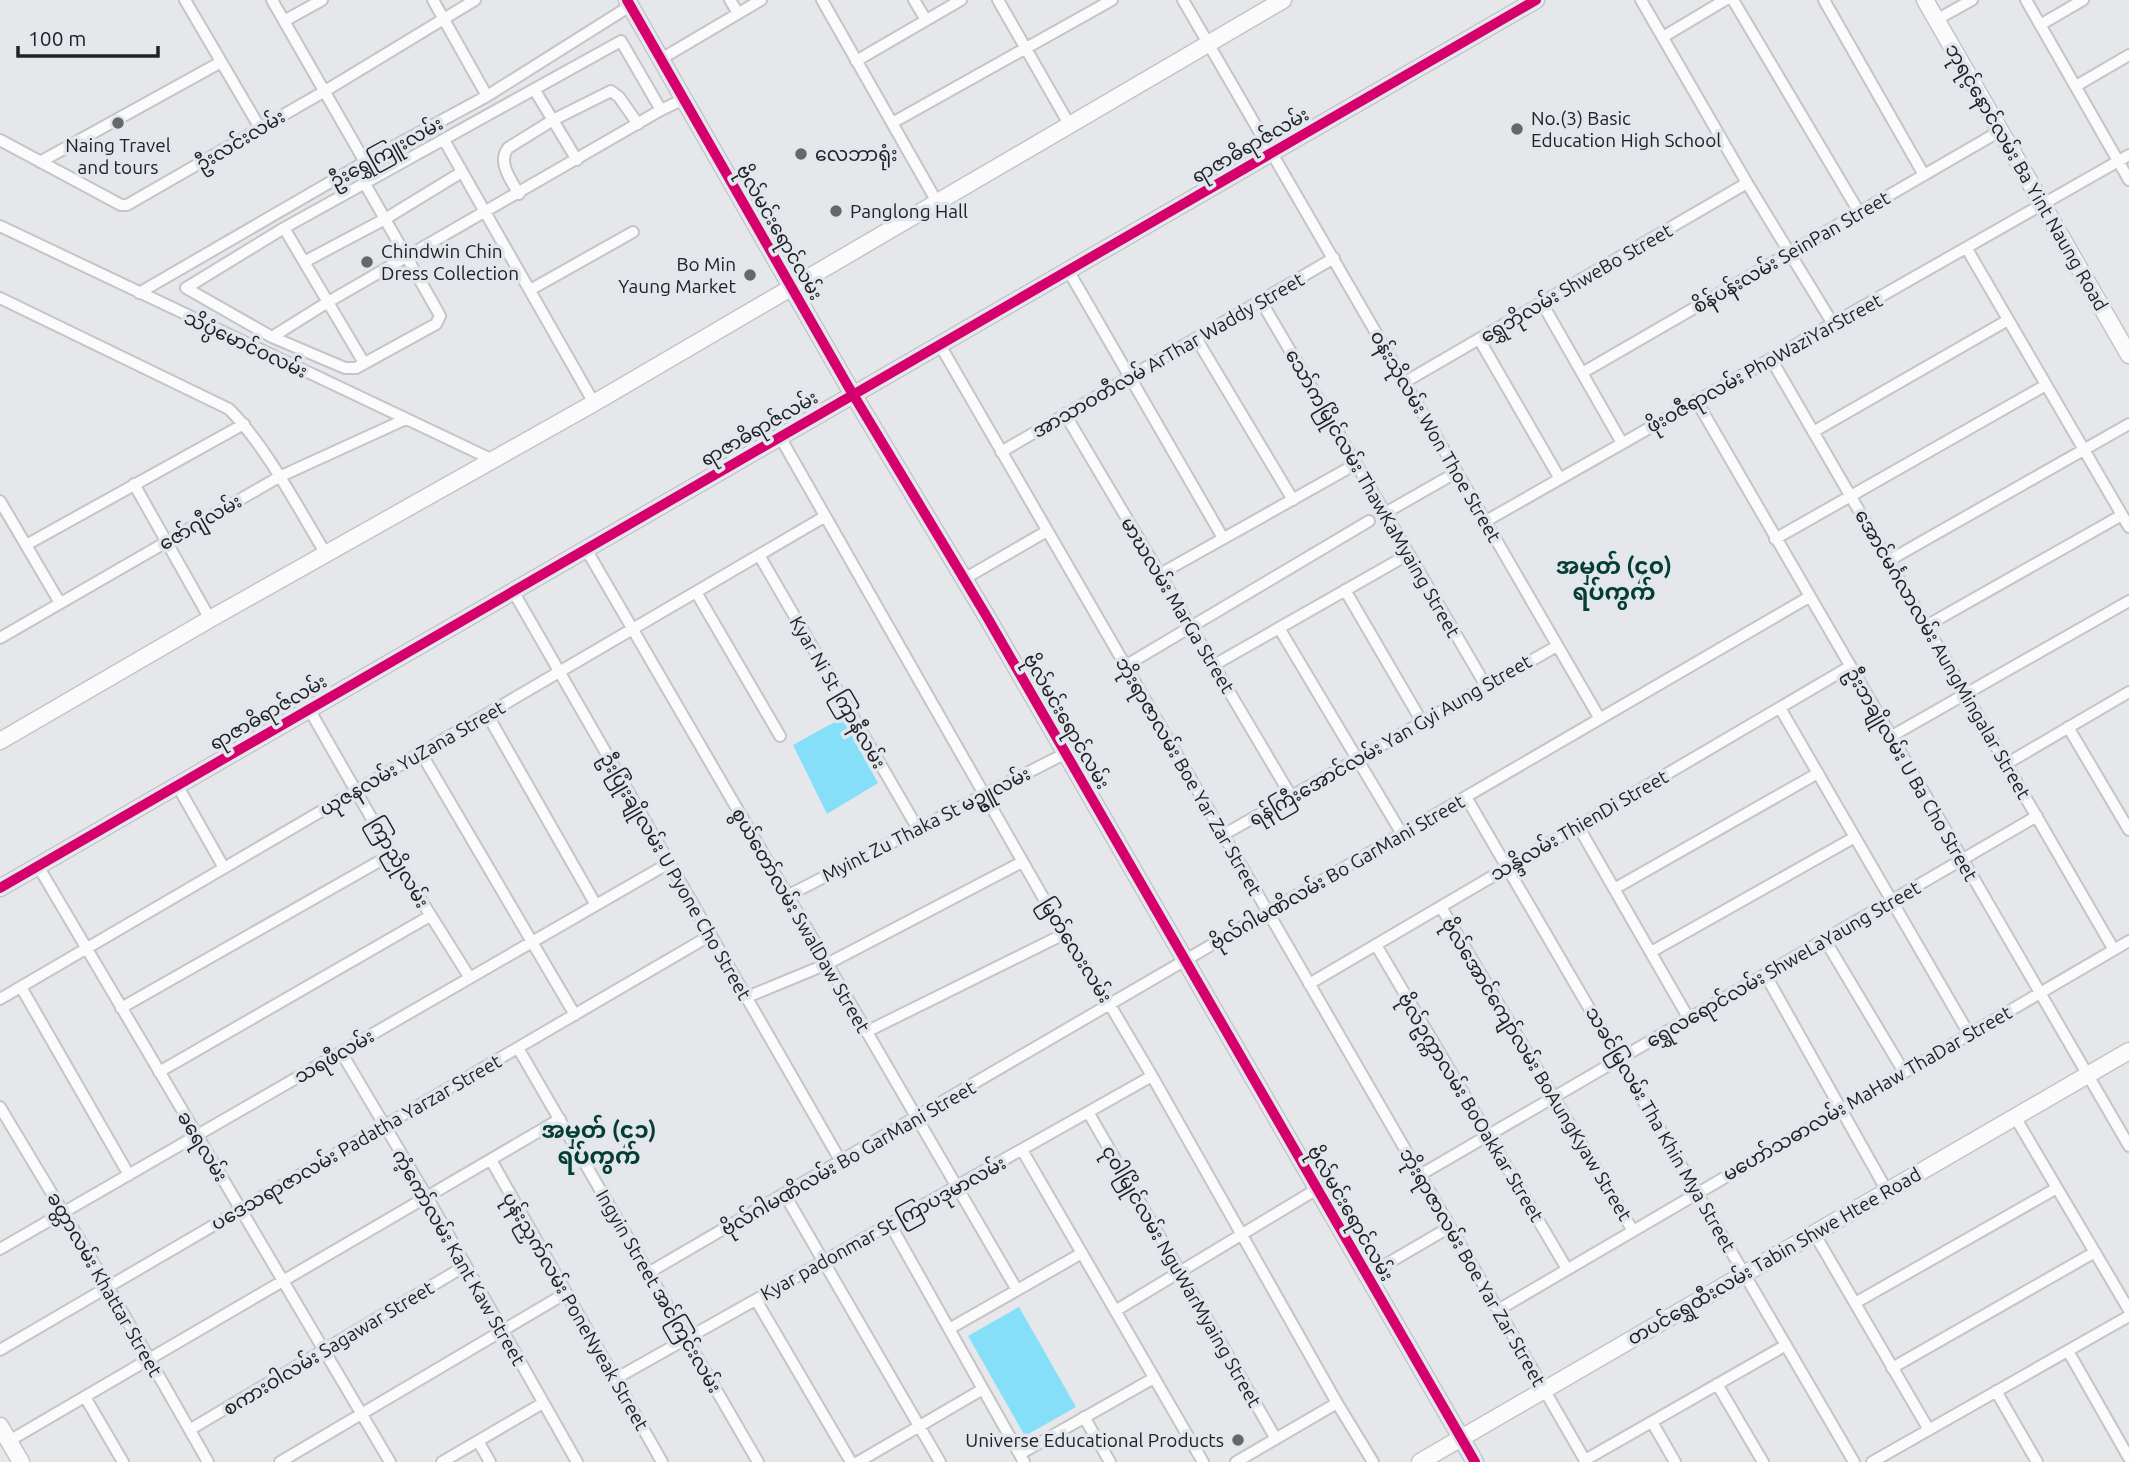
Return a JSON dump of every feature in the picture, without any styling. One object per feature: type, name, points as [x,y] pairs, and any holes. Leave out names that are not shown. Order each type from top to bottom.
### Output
[{"type":"street","points":[[185,0],[260,128]]},
{"type":"street","points":[[272,0],[365,162]]},
{"type":"street","points":[[284,22],[322,0]]},
{"type":"street","points":[[433,0],[487,96]]},
{"type":"street","name":"ဦးလင်းလမ်း","points":[[0,141],[121,205],[127,205],[325,91],[475,0]]},
{"type":"street","points":[[730,0],[738,13]]},
{"type":"street","points":[[661,59],[761,0]]},
{"type":"street","points":[[822,0],[937,202]]},
{"type":"street","points":[[914,0],[926,20]]},
{"type":"street","points":[[856,61],[961,0]]},
{"type":"street","points":[[998,0],[1069,124]]},
{"type":"street","points":[[892,123],[1112,0]]},
{"type":"street","name":"ဝန်းသိုလမ်း Won Thoe Street","points":[[1183,0],[1600,719]]},
{"type":"street","points":[[0,741],[210,619],[594,403],[798,298],[937,202],[1283,0]]},
{"type":"street","name":"ရာဇာဓိရာဇ်လမ်း","points":[[0,888],[780,437],[848,385],[940,345],[1536,0]]},
{"type":"street","points":[[1641,0],[1747,183],[1833,324]]},
{"type":"street","points":[[1662,37],[1725,0]]},
{"type":"street","points":[[1733,0],[1859,212]]},
{"type":"street","points":[[1824,0],[1924,175]]},
{"type":"street","name":"ဘုရင့်နောင်လမ်း Ba Yint Naung Road","points":[[1925,0],[2129,355]]},
{"type":"street","points":[[1936,20],[1972,0]]},
{"type":"street","points":[[2026,0],[2129,180]]},
{"type":"street","points":[[2040,25],[2083,0]]},
{"type":"street","name":"ဗိုလ်မင်းရောင်လမ်း","points":[[628,3],[848,385],[1066,753],[1475,1462]]},
{"type":"street","name":"ဦးရွှေကြူးလမ်း","points":[[139,293],[365,162],[487,96],[628,3]]},
{"type":"street","points":[[365,184],[440,318],[436,324],[356,368],[345,368],[272,337],[186,289],[284,228],[621,41],[661,110]]},
{"type":"street","points":[[2076,86],[2129,55]]},
{"type":"street","points":[[40,162],[220,62]]},
{"type":"street","points":[[534,89],[577,160]]},
{"type":"street","points":[[519,194],[503,164],[503,154],[508,148],[553,120],[611,91],[619,97],[638,124]]},
{"type":"street","points":[[272,337],[328,302],[684,99]]},
{"type":"street","name":"စိန်ပန်းလမ်း SeinPan Street","points":[[1581,373],[2000,131]]},
{"type":"street","points":[[444,140],[594,403]]},
{"type":"street","name":"ဖိုးဝဇီရာလမ်း PhoWaziYarStreet","points":[[1486,522],[2129,155]]},
{"type":"street","points":[[304,262],[386,219],[462,172]]},
{"type":"street","name":"ရွှေဘိုလမ်း ShweBo Street","points":[[1405,382],[1747,183]]},
{"type":"street","name":"သိပ္ပံမောင်ဝလမ်း","points":[[0,226],[493,460]]},
{"type":"street","points":[[284,228],[364,363]]},
{"type":"street","points":[[530,290],[632,232]]},
{"type":"street","points":[[1967,249],[2129,527]]},
{"type":"street","name":"အာသာဝတီလမ် ArThar Waddy Street","points":[[1002,452],[1334,258]]},
{"type":"street","points":[[1068,270],[1223,538]]},
{"type":"street","points":[[0,298],[229,409],[244,424],[326,554]]},
{"type":"street","name":"သော်ကမြိုင်လမ်း ThawKaMyaing Street","points":[[1261,301],[1486,686]]},
{"type":"street","points":[[1542,303],[1622,443]]},
{"type":"street","points":[[1813,432],[2008,320]]},
{"type":"street","points":[[1196,338],[1293,500]]},
{"type":"street","points":[[1479,339],[1560,478]]},
{"type":"street","name":"ဘိုးရာဇာလမ်း Boe Yar Zar Street","points":[[940,345],[1585,1461]]},
{"type":"street","name":"အောင်မင်္ဂလာလမ်း AungMingalar Street","points":[[1771,359],[2114,950]]},
{"type":"street","points":[[1775,539],[2046,385]]},
{"type":"street","name":"ဦးဘချိုလမ်း U Ba Cho Street","points":[[1696,400],[2129,1146]]},
{"type":"street","name":"မာဃလမ်း MarGa Street","points":[[1065,414],[1292,796]]},
{"type":"street","name":"ဇော်ဂျီလမ်း","points":[[0,638],[279,477],[407,419]]},
{"type":"street","points":[[26,545],[244,424]]},
{"type":"street","points":[[1888,561],[2129,424]]},
{"type":"street","name":"မြတ်လေးလမ်း","points":[[780,437],[1063,934],[1110,1005],[1152,1076],[1337,1404],[1373,1462]]},
{"type":"street","points":[[1160,574],[1356,464]]},
{"type":"street","points":[[1385,513],[1457,472]]},
{"type":"street","points":[[134,484],[210,619]]},
{"type":"street","points":[[0,501],[60,603]]},
{"type":"street","points":[[1926,626],[2122,515]]},
{"type":"street","name":"ယုဇနလမ်း YuZana Street","points":[[0,999],[824,517]]},
{"type":"street","points":[[1125,666],[1369,521]]},
{"type":"street","points":[[964,579],[1047,531]]},
{"type":"street","name":"စွယ်တော်လမ်း SwalDaw Street","points":[[586,549],[1017,1290]]},
{"type":"street","points":[[1214,665],[1409,554]]},
{"type":"street","name":"Kyar Ni St ကြာနီလမ်း","points":[[759,555],[918,829]]},
{"type":"street","points":[[1345,590],[1422,722]]},
{"type":"street","name":"ဦးပြုံးချိုလမ်း U Pyone Cho Street","points":[[513,591],[840,1160]]},
{"type":"street","points":[[696,592],[780,736]]},
{"type":"street","name":"ဗိုလ်ဂါမဏိလမ်း Bo GarMani Street","points":[[648,1273],[1809,597]]},
{"type":"street","points":[[1890,737],[2129,601]]},
{"type":"street","points":[[1279,628],[1402,834]]},
{"type":"street","name":"ရန်ကြီးအောင်လမ်း Yan Gyi Aung Street","points":[[1223,835],[1557,646]]},
{"type":"street","name":"သန္ဒိလမ်း ThienDi Street","points":[[1309,984],[1849,667]]},
{"type":"street","points":[[2006,764],[2129,692]]},
{"type":"street","points":[[1780,708],[1969,1034]]},
{"type":"street","name":"ကြာညိုလမ်း","points":[[309,709],[392,854],[470,978]]},
{"type":"street","points":[[487,714],[596,905]]},
{"type":"street","points":[[2068,727],[2129,830]]},
{"type":"street","points":[[421,752],[575,1014]]},
{"type":"street","name":"Myint Zu Thaka St မဥ္ဇူလမ်း","points":[[787,896],[1066,753]]},
{"type":"street","points":[[1614,889],[1818,773]]},
{"type":"street","points":[[177,785],[224,868]]},
{"type":"street","name":"သခင်မြလမ်း Tha Khin Mya Street","points":[[1466,797],[1854,1462]]},
{"type":"street","name":"ရွှေလရောင်လမ်း ShweLaYaung Street","points":[[1420,1175],[2037,816]]},
{"type":"street","points":[[1578,826],[1689,1018]]},
{"type":"street","points":[[1651,952],[1855,837]]},
{"type":"street","points":[[121,1008],[392,854]]},
{"type":"street","points":[[747,998],[827,964],[1022,862]]},
{"type":"street","name":"သရဖီလမ်း","points":[[0,1249],[669,863]]},
{"type":"street","name":"ခရေလမ်း","points":[[38,866],[390,1462]]},
{"type":"street","name":"ဗိုလ်အောင်ကျော်လမ်း BoAungKyaw Street","points":[[1441,907],[1633,1231]]},
{"type":"street","points":[[159,1072],[430,916]]},
{"type":"street","points":[[866,1032],[1063,934]]},
{"type":"street","name":"ပဒေသရာဇာလမ်း Padatha Yarzar Street","points":[[0,1350],[711,935]]},
{"type":"street","points":[[1825,940],[1904,1072]]},
{"type":"street","name":"မဟော်သဓာလမ်း MaHaw ThaDar Street","points":[[1498,1310],[2129,941]]},
{"type":"street","name":"ဗိုလ်ဥက္ကာလမ်း BoOakkar Street","points":[[1376,945],[1567,1269]]},
{"type":"street","points":[[1765,974],[1887,1191]]},
{"type":"street","points":[[20,987],[129,1175]]},
{"type":"street","name":"Ingyin Street အင်ကြင်းလမ်း","points":[[518,1048],[758,1462]]},
{"type":"street","name":"တပင်ရွှေထီးလမ်း Tabin Shwe Htee Road","points":[[1420,1462],[2129,1051]]},
{"type":"street","name":"ကံ့ကော်လမ်း Kant Kaw Street","points":[[341,1052],[427,1197],[577,1462]]},
{"type":"street","name":"Kyar padonmar St ကြာပဒုမာလမ်း","points":[[615,1379],[1152,1076]]},
{"type":"street","name":"ခတ္တာလမ်း Khattar Street","points":[[0,1107],[108,1287],[208,1462]]},
{"type":"street","name":"ငုဝါမြိုင်လမ်း NguWarMyaing Street","points":[[1088,1112],[1276,1439]]},
{"type":"street","points":[[2015,1117],[2129,1310]]},
{"type":"street","points":[[9,1441],[560,1119]]},
{"type":"street","points":[[1022,1150],[1203,1462]]},
{"type":"street","name":"ပုန်းညှက်လမ်း PoneNyeak Street","points":[[491,1160],[662,1462]]},
{"type":"street","points":[[1854,1303],[2057,1188]]},
{"type":"street","points":[[1115,1311],[1317,1189]]},
{"type":"street","points":[[785,1195],[940,1462]]},
{"type":"street","points":[[890,1224],[1022,1458],[1084,1417],[1154,1378]]},
{"type":"street","points":[[1366,1276],[1450,1227]]},
{"type":"street","points":[[1814,1233],[1929,1430]]},
{"type":"street","points":[[1892,1368],[2095,1252]]},
{"type":"street","points":[[949,1329],[1082,1253]]},
{"type":"street","name":"စကားဝါလမ်း Sagawar Street","points":[[191,1429],[465,1266]]},
{"type":"street","points":[[280,1462],[566,1293]]},
{"type":"street","points":[[756,1300],[851,1462]]},
{"type":"street","points":[[1872,1462],[2129,1316]]},
{"type":"street","points":[[1585,1461],[1786,1345]]},
{"type":"street","points":[[2068,1351],[2129,1458]]},
{"type":"street","points":[[1717,1384],[1763,1462]]},
{"type":"street","points":[[858,1462],[983,1389]]},
{"type":"street","points":[[1996,1391],[2037,1462]]},
{"type":"street","points":[[85,1397],[122,1462]]},
{"type":"street","points":[[442,1462],[543,1403]]},
{"type":"street","points":[[1236,1462],[1337,1404]]},
{"type":"street","points":[[1084,1417],[1110,1462]]},
{"type":"street","points":[[1652,1422],[1675,1462]]},
{"type":"street","points":[[0,1426],[21,1462]]},
{"type":"street","points":[[478,1441],[490,1462]]},
{"type":"water","points":[[842,718],[878,783],[827,814],[793,745]]},
{"type":"water","points":[[1019,1307],[1076,1407],[1025,1436],[968,1336]]},
{"type":"cycle path","points":[[627,0],[848,386],[987,617],[1475,1462]]},
{"type":"cycle path","points":[[0,888],[1536,0]]},
{"type":"place","name":"Naing Travel and tours","points":[[118,123]]},
{"type":"place","name":"No.(3) Basic Education High School","points":[[1517,129]]},
{"type":"place","name":"လေဘာရုံး","points":[[801,154]]},
{"type":"place","name":"Panglong Hall","points":[[836,211]]},
{"type":"place","name":"Chindwin Chin Dress Collection","points":[[367,262]]},
{"type":"place","name":"Bo Min Yaung Market","points":[[750,275]]},
{"type":"place","name":"Universe Educational Products","points":[[1238,1440]]},
{"type":"district","name":"အမှတ် (၄၀) ရပ်ကွက်","points":[[1614,579]]},
{"type":"district","name":"အမှတ် (၄၁) ရပ်ကွက်","points":[[599,1143]]}]
